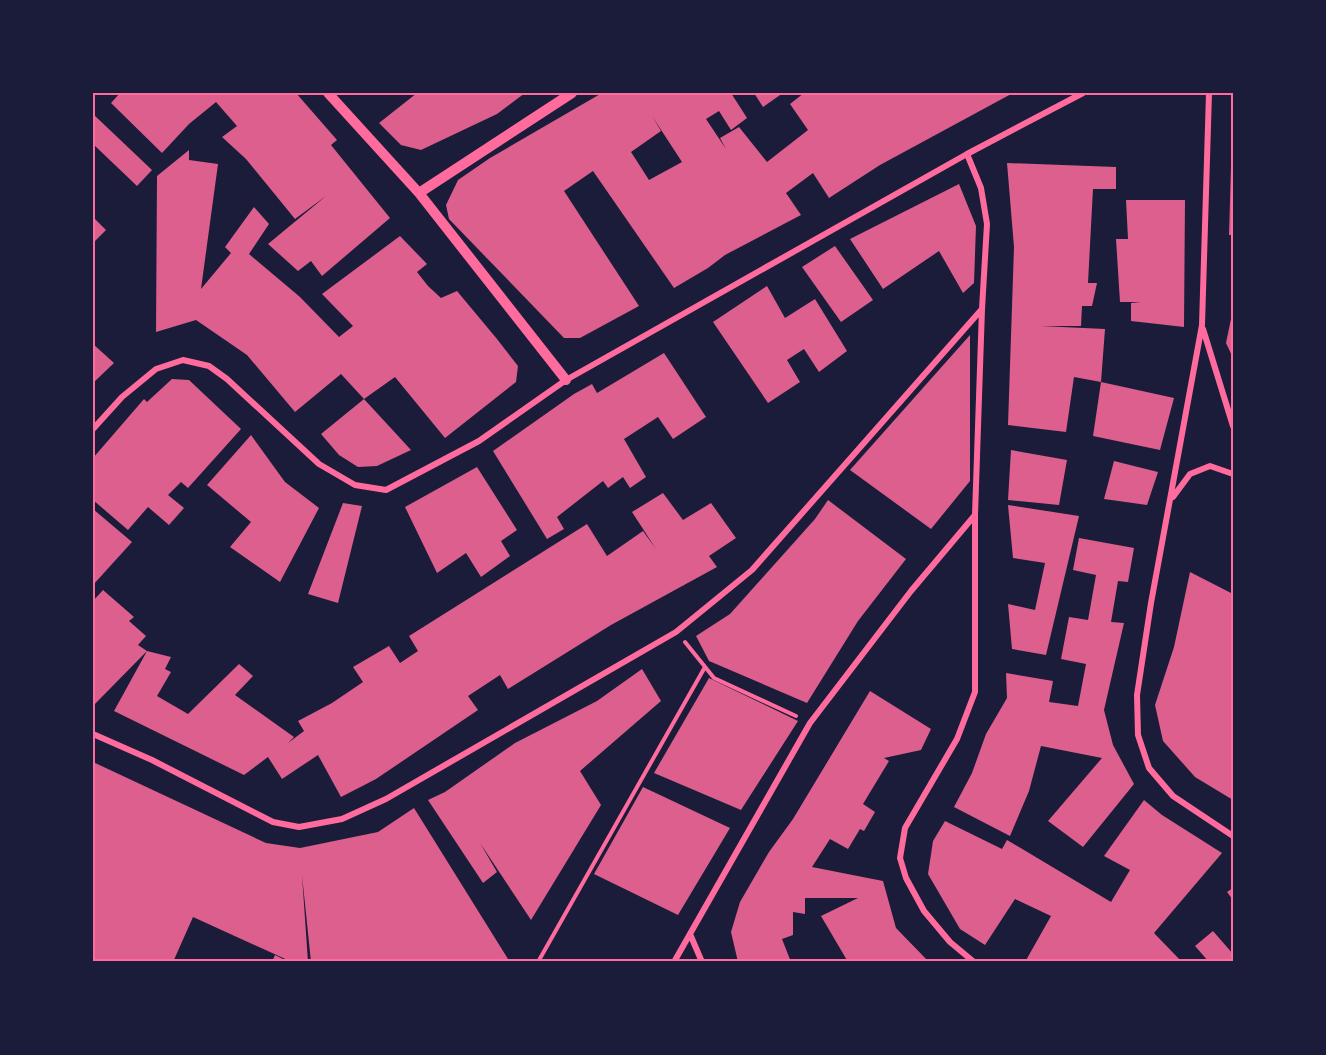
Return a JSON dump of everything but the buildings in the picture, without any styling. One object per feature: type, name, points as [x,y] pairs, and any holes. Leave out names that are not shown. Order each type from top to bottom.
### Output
[{"type":"street","points":[[328,93],[419,193],[566,380]]},
{"type":"street","points":[[419,193],[572,93]]},
{"type":"street","points":[[93,429],[122,397],[156,369],[183,360],[208,366],[227,379],[319,464],[355,484],[386,490],[479,441],[566,380],[967,154],[1083,93]]},
{"type":"street","points":[[1209,93],[1202,325],[1172,500],[1151,603],[1137,695],[1138,735],[1149,768],[1173,796],[1233,836]]},
{"type":"street","points":[[967,154],[981,188],[987,224],[975,515],[975,692],[957,740],[905,828],[900,858],[906,878],[924,911],[950,942],[974,962]]},
{"type":"street","points":[[93,734],[152,760],[273,822],[299,827],[342,819],[386,799],[676,632],[752,570],[982,309]]},
{"type":"street","points":[[1202,325],[1233,426]]},
{"type":"street","points":[[1172,500],[1190,474],[1210,466],[1233,474]]},
{"type":"street","points":[[674,962],[810,723],[911,591],[975,515]]},
{"type":"street","points":[[690,934],[702,962]]},
{"type":"path","points":[[676,632],[714,678],[810,723]]},
{"type":"path","points":[[538,962],[705,667]]}]
